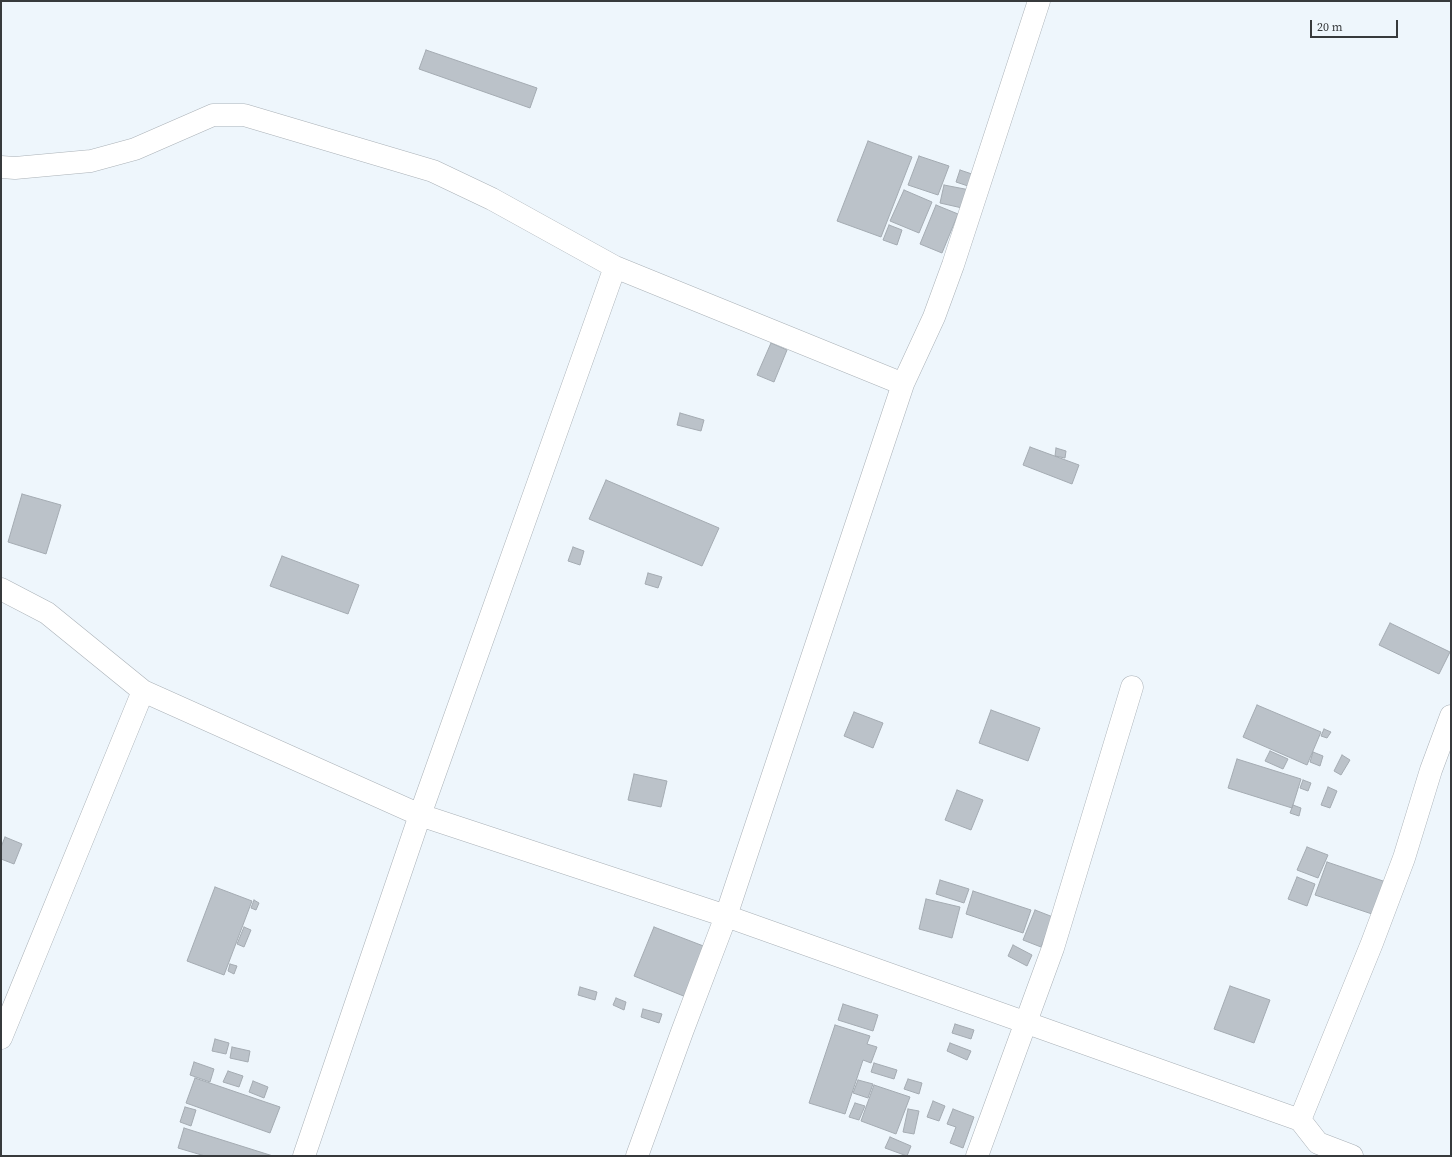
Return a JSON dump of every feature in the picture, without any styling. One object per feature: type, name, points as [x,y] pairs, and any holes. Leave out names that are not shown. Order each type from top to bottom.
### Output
[{"type":"street","points":[[636,1156],[726,916],[903,384],[934,317],[953,265],[1039,1]]},
{"type":"street","points":[[1,166],[15,168],[92,160],[135,149],[213,115],[244,115],[433,171],[492,199],[615,267],[903,384]]},
{"type":"street","points":[[304,1156],[420,815],[615,267]]},
{"type":"street","points":[[1,589],[47,613],[143,690],[420,815],[726,916],[1300,1120],[1315,1150],[1352,1156]]},
{"type":"street","points":[[977,1156],[1053,948],[1132,687]]},
{"type":"street","points":[[1,1038],[143,690]]},
{"type":"street","points":[[1300,1120],[1372,943],[1404,858],[1431,770],[1451,716]]},
{"type":"building","points":[[426,50],[537,88],[530,108],[419,69]]},
{"type":"building","points":[[868,141],[912,157],[881,237],[837,221]]},
{"type":"building","points":[[919,156],[949,166],[938,195],[908,185]]},
{"type":"building","points":[[960,170],[978,176],[974,188],[956,182]]},
{"type":"building","points":[[944,185],[975,191],[971,210],[940,203]]},
{"type":"building","points":[[904,190],[932,202],[919,233],[890,221]]},
{"type":"building","points":[[936,205],[958,214],[942,253],[920,244]]},
{"type":"building","points":[[889,225],[902,230],[897,245],[883,240]]},
{"type":"building","points":[[771,343],[787,350],[774,382],[757,375]]},
{"type":"building","points":[[680,413],[704,420],[701,431],[677,425]]},
{"type":"building","points":[[1030,447],[1079,465],[1072,484],[1023,465]]},
{"type":"building","points":[[1056,448],[1066,451],[1065,458],[1055,456]]},
{"type":"building","points":[[606,480],[719,528],[702,566],[589,519]]},
{"type":"building","points":[[22,494],[61,505],[46,554],[8,542]]},
{"type":"building","points":[[573,547],[584,551],[580,565],[568,561]]},
{"type":"building","points":[[282,556],[359,585],[348,614],[270,586]]},
{"type":"building","points":[[648,573],[662,577],[658,588],[645,584]]},
{"type":"building","points":[[1390,623],[1450,652],[1439,674],[1379,645]]},
{"type":"building","points":[[1257,705],[1321,732],[1307,765],[1243,737]]},
{"type":"building","points":[[991,710],[1040,728],[1028,761],[979,743]]},
{"type":"building","points":[[854,712],[883,723],[873,748],[844,736]]},
{"type":"building","points":[[1324,729],[1331,732],[1327,738],[1321,736]]},
{"type":"building","points":[[1270,751],[1288,759],[1283,769],[1265,761]]},
{"type":"building","points":[[1313,752],[1323,756],[1320,766],[1310,762]]},
{"type":"building","points":[[1342,755],[1350,760],[1341,775],[1334,771]]},
{"type":"building","points":[[1237,759],[1301,779],[1292,808],[1228,788]]},
{"type":"building","points":[[634,774],[667,781],[661,807],[628,800]]},
{"type":"building","points":[[1303,780],[1311,783],[1308,791],[1300,788]]},
{"type":"building","points":[[1328,787],[1337,791],[1330,808],[1321,805]]},
{"type":"building","points":[[957,790],[983,800],[971,830],[945,820]]},
{"type":"building","points":[[1293,805],[1301,808],[1299,816],[1290,813]]},
{"type":"building","points":[[5,837],[22,844],[14,864],[1,859],[1,847]]},
{"type":"building","points":[[1307,847],[1328,855],[1318,878],[1297,870]]},
{"type":"building","points":[[1327,862],[1386,882],[1375,915],[1315,895]]},
{"type":"building","points":[[1297,877],[1315,884],[1307,906],[1288,899]]},
{"type":"building","points":[[940,880],[969,889],[964,903],[936,894]]},
{"type":"building","points":[[215,887],[252,901],[224,975],[187,961]]},
{"type":"building","points":[[973,891],[1031,910],[1023,933],[966,914]]},
{"type":"building","points":[[926,899],[960,907],[952,938],[919,929]]},
{"type":"building","points":[[254,900],[259,903],[256,910],[251,908]]},
{"type":"building","points":[[1035,910],[1053,917],[1041,947],[1023,940]]},
{"type":"building","points":[[244,927],[251,930],[244,947],[237,944]]},
{"type":"building","points":[[654,927],[706,947],[686,997],[634,976]]},
{"type":"building","points":[[1013,945],[1032,955],[1027,966],[1008,956]]},
{"type":"building","points":[[230,964],[237,966],[234,974],[228,971]]},
{"type":"building","points":[[1230,986],[1270,1000],[1254,1043],[1214,1029]]},
{"type":"building","points":[[580,987],[597,992],[595,1000],[578,995]]},
{"type":"building","points":[[616,998],[626,1002],[624,1010],[613,1005]]},
{"type":"building","points":[[843,1004],[878,1015],[873,1031],[838,1020]]},
{"type":"building","points":[[643,1009],[662,1014],[659,1023],[641,1017]]},
{"type":"building","points":[[955,1024],[974,1030],[971,1039],[952,1033]]},
{"type":"building","points":[[835,1025],[870,1036],[867,1044],[877,1047],[871,1063],[863,1060],[845,1114],[809,1103]]},
{"type":"building","points":[[215,1039],[229,1043],[226,1054],[212,1051]]},
{"type":"building","points":[[950,1043],[971,1051],[967,1060],[947,1051]]},
{"type":"building","points":[[232,1047],[250,1051],[248,1062],[230,1058]]},
{"type":"building","points":[[194,1062],[214,1069],[210,1082],[190,1075]]},
{"type":"building","points":[[874,1063],[897,1070],[894,1079],[871,1072]]},
{"type":"building","points":[[228,1071],[243,1076],[239,1087],[223,1082]]},
{"type":"building","points":[[195,1078],[280,1107],[270,1133],[186,1103]]},
{"type":"building","points":[[908,1079],[922,1083],[919,1094],[904,1089]]},
{"type":"building","points":[[858,1080],[873,1084],[868,1098],[853,1093]]},
{"type":"building","points":[[253,1081],[268,1087],[264,1098],[249,1092]]},
{"type":"building","points":[[874,1085],[910,1097],[896,1134],[861,1121]]},
{"type":"building","points":[[933,1101],[945,1106],[939,1121],[927,1117]]},
{"type":"building","points":[[855,1103],[865,1106],[859,1120],[849,1117]]},
{"type":"building","points":[[185,1107],[196,1110],[191,1126],[180,1122]]},
{"type":"building","points":[[908,1109],[919,1111],[914,1134],[903,1132]]},
{"type":"building","points":[[953,1109],[974,1117],[963,1148],[950,1143],[956,1127],[947,1124]]},
{"type":"building","points":[[184,1128],[273,1156],[205,1156],[178,1148]]},
{"type":"building","points":[[890,1137],[911,1146],[907,1156],[885,1148]]}]
